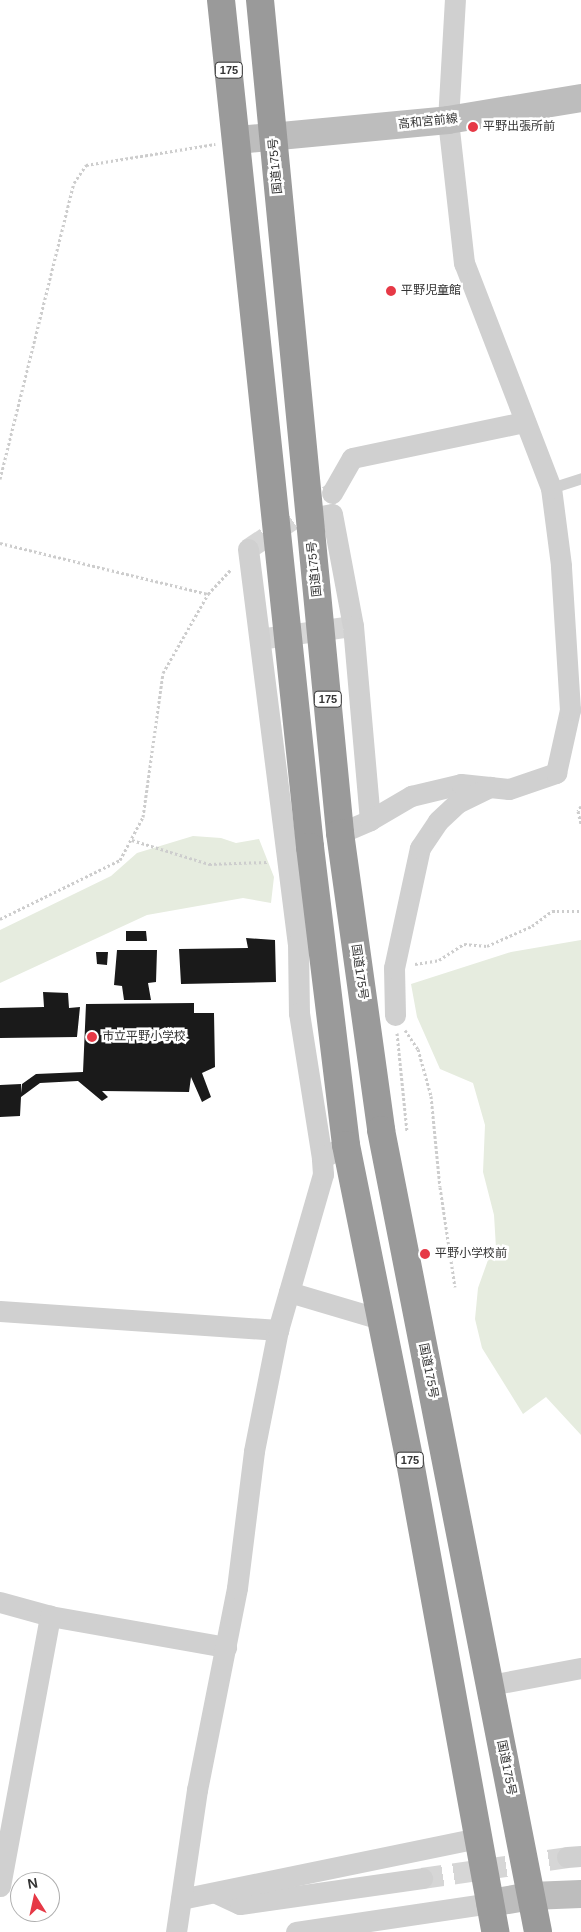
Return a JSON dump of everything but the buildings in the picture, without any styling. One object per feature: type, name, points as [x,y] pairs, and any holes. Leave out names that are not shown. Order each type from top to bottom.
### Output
[{"type":"highway","name":"175","points":[[221,0],[238,140],[309,838],[346,1145],[410,1462],[495,1932]]},
{"type":"highway","name":"国道175号","points":[[260,0],[340,833],[381,1130],[538,1932]]},
{"type":"street","points":[[340,833],[370,820],[411,796],[461,784],[509,789],[556,773],[570,710],[561,565],[551,488],[464,263],[448,120],[455,0]]},
{"type":"street","name":"高和宮前線","points":[[238,140],[448,120],[581,98]]},
{"type":"street","points":[[332,493],[352,458],[525,422]]},
{"type":"street","points":[[310,518],[332,514],[353,626],[370,820]]},
{"type":"street","points":[[176,1932],[197,1790],[226,1647],[254,1451],[278,1330],[323,1174],[299,1012],[298,944],[248,549]]},
{"type":"street","points":[[395,1015],[394,968],[420,848],[438,821],[457,803],[490,787]]},
{"type":"street","points":[[322,1158],[346,1145]]},
{"type":"street","points":[[289,1292],[380,1319]]},
{"type":"street","points":[[0,1311],[278,1330]]},
{"type":"street","points":[[0,1602],[50,1616],[226,1647]]},
{"type":"street","points":[[0,1886],[4,1850],[50,1616]]},
{"type":"street","points":[[490,1685],[581,1668]]},
{"type":"street","points":[[181,1899],[478,1838]]},
{"type":"street","points":[[216,1893],[240,1904],[422,1878]]},
{"type":"street","points":[[296,1932],[531,1896],[581,1894]]},
{"type":"lane","points":[[551,488],[581,478]]},
{"type":"path","points":[[0,479],[74,183],[86,165],[238,140]]},
{"type":"path","points":[[0,543],[208,594]]},
{"type":"path","points":[[0,919],[120,860],[143,816],[163,674],[208,594],[248,549]]},
{"type":"path","points":[[581,806],[578,811],[581,824]]},
{"type":"path","points":[[132,840],[209,864],[250,865],[275,861]]},
{"type":"path","points":[[394,968],[439,960],[464,944],[487,946],[532,926],[552,911],[581,911]]},
{"type":"path","points":[[395,1015],[418,1049],[431,1096],[440,1187],[456,1287]]},
{"type":"shaded area","points":[[193,836],[221,838],[236,843],[259,839],[274,877],[271,903],[243,898],[147,915],[0,983],[0,930],[111,876],[137,853]]},
{"type":"shaded area","points":[[581,940],[581,1435],[546,1397],[523,1414],[482,1348],[475,1319],[478,1288],[488,1260],[496,1248],[494,1215],[483,1172],[485,1125],[473,1083],[440,1069],[417,1017],[411,984],[511,952]]},
{"type":"tunnel","points":[[248,549],[332,493]]},
{"type":"tunnel","points":[[259,639],[353,626]]},
{"type":"tunnel","points":[[422,1878],[567,1857]]},
{"type":"place","name":"平野出張所前","points":[[473,127]]},
{"type":"place","name":"平野児童館","points":[[391,291]]},
{"type":"place","name":"市立平野小学校","points":[[92,1037]]},
{"type":"place","name":"平野小学校前","points":[[425,1254]]}]
